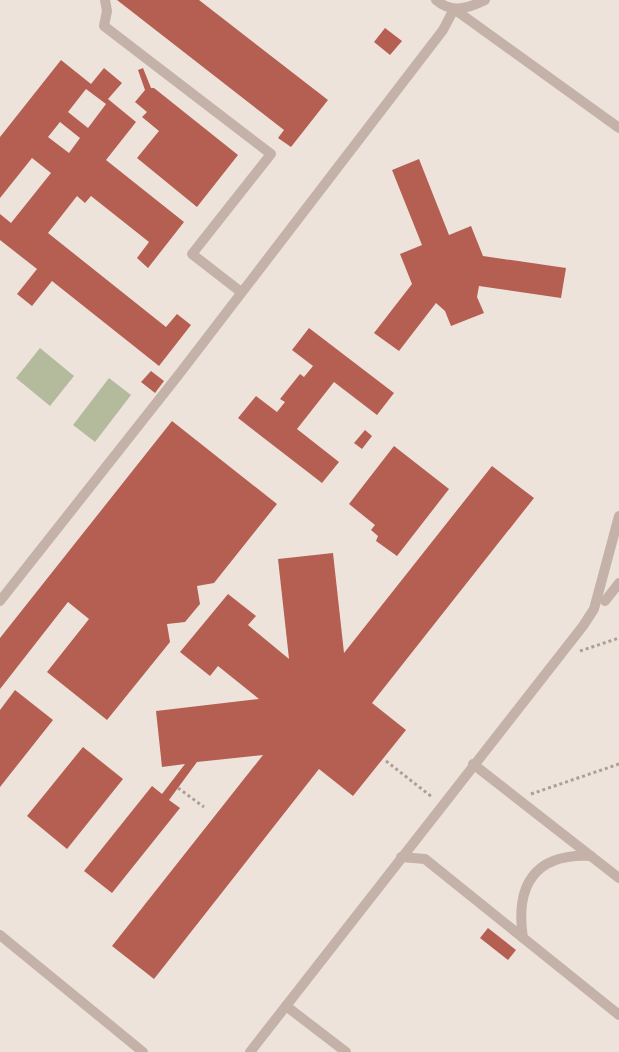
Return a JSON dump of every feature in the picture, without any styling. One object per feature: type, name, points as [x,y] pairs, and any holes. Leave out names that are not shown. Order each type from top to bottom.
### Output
[{"type":"lane","points":[[105,0],[107,11],[104,26],[271,154],[192,254],[241,292]]},
{"type":"lane","points":[[436,0],[454,9],[619,128]]},
{"type":"lane","points":[[454,9],[467,8],[485,0]]},
{"type":"lane","points":[[0,601],[443,30],[454,9]]},
{"type":"lane","points":[[250,1052],[594,609],[619,516]]},
{"type":"lane","points":[[605,601],[619,583]]},
{"type":"lane","points":[[473,764],[619,878]]},
{"type":"lane","points":[[523,938],[522,898],[530,876],[553,861],[572,855],[591,856]]},
{"type":"lane","points":[[401,857],[424,859],[619,1015]]},
{"type":"lane","points":[[0,935],[143,1052]]},
{"type":"lane","points":[[286,1006],[346,1052]]},
{"type":"path","points":[[558,658],[619,638]]},
{"type":"path","points":[[386,761],[441,805]]},
{"type":"path","points":[[518,798],[619,764]]},
{"type":"path","points":[[178,788],[204,807]]},
{"type":"green space","points":[[40,348],[74,376],[50,406],[16,378]]},
{"type":"green space","points":[[109,378],[131,395],[95,442],[73,425]]},
{"type":"building","points":[[117,0],[199,0],[328,100],[291,147],[278,138],[284,130]]},
{"type":"building","points":[[385,28],[402,41],[390,55],[374,42]]},
{"type":"building","points":[[61,60],[91,84],[104,68],[122,83],[108,99],[136,122],[106,160],[184,222],[148,268],[137,258],[149,242],[91,196],[85,203],[77,196],[48,233],[166,327],[177,314],[191,325],[159,366],[52,281],[32,306],[17,294],[37,269],[0,240],[0,214],[11,223],[51,173],[32,158],[0,198],[0,137]],"holes":[[[86,89],[106,104],[88,128],[68,112]],[[60,122],[80,138],[69,153],[48,137]]]},
{"type":"building","points":[[143,68],[151,88],[154,88],[238,155],[197,207],[137,158],[159,131],[142,117],[147,112],[135,102],[145,90],[138,70]]},
{"type":"building","points":[[419,159],[449,235],[471,226],[483,256],[566,268],[561,298],[479,286],[477,297],[484,313],[451,326],[445,311],[436,303],[399,351],[374,333],[412,284],[400,254],[422,245],[392,170]]},
{"type":"building","points":[[309,328],[394,393],[377,415],[334,382],[297,429],[339,462],[322,483],[238,418],[256,396],[277,412],[285,402],[280,399],[300,374],[304,377],[313,366],[292,350]]},
{"type":"building","points":[[151,371],[164,381],[155,393],[141,382]]},
{"type":"building","points":[[172,421],[277,504],[214,583],[197,586],[200,604],[185,622],[167,624],[170,642],[107,720],[47,672],[89,619],[68,602],[0,689],[0,638]]},
{"type":"building","points":[[365,430],[372,436],[362,449],[354,443]]},
{"type":"building","points":[[394,446],[449,489],[397,556],[376,541],[378,536],[371,530],[375,525],[349,504]]},
{"type":"building","points":[[492,466],[534,498],[372,703],[406,730],[353,796],[319,769],[154,979],[112,946],[263,755],[197,762],[169,800],[180,808],[112,893],[84,871],[152,786],[162,794],[185,764],[162,767],[156,711],[259,699],[218,666],[210,676],[180,652],[228,594],[256,616],[248,625],[289,659],[278,559],[333,553],[344,653]]},
{"type":"building","points":[[15,690],[53,720],[0,787],[0,710]]},
{"type":"building","points":[[83,747],[123,779],[67,849],[27,816]]},
{"type":"building","points":[[488,928],[516,950],[508,960],[480,938]]}]
